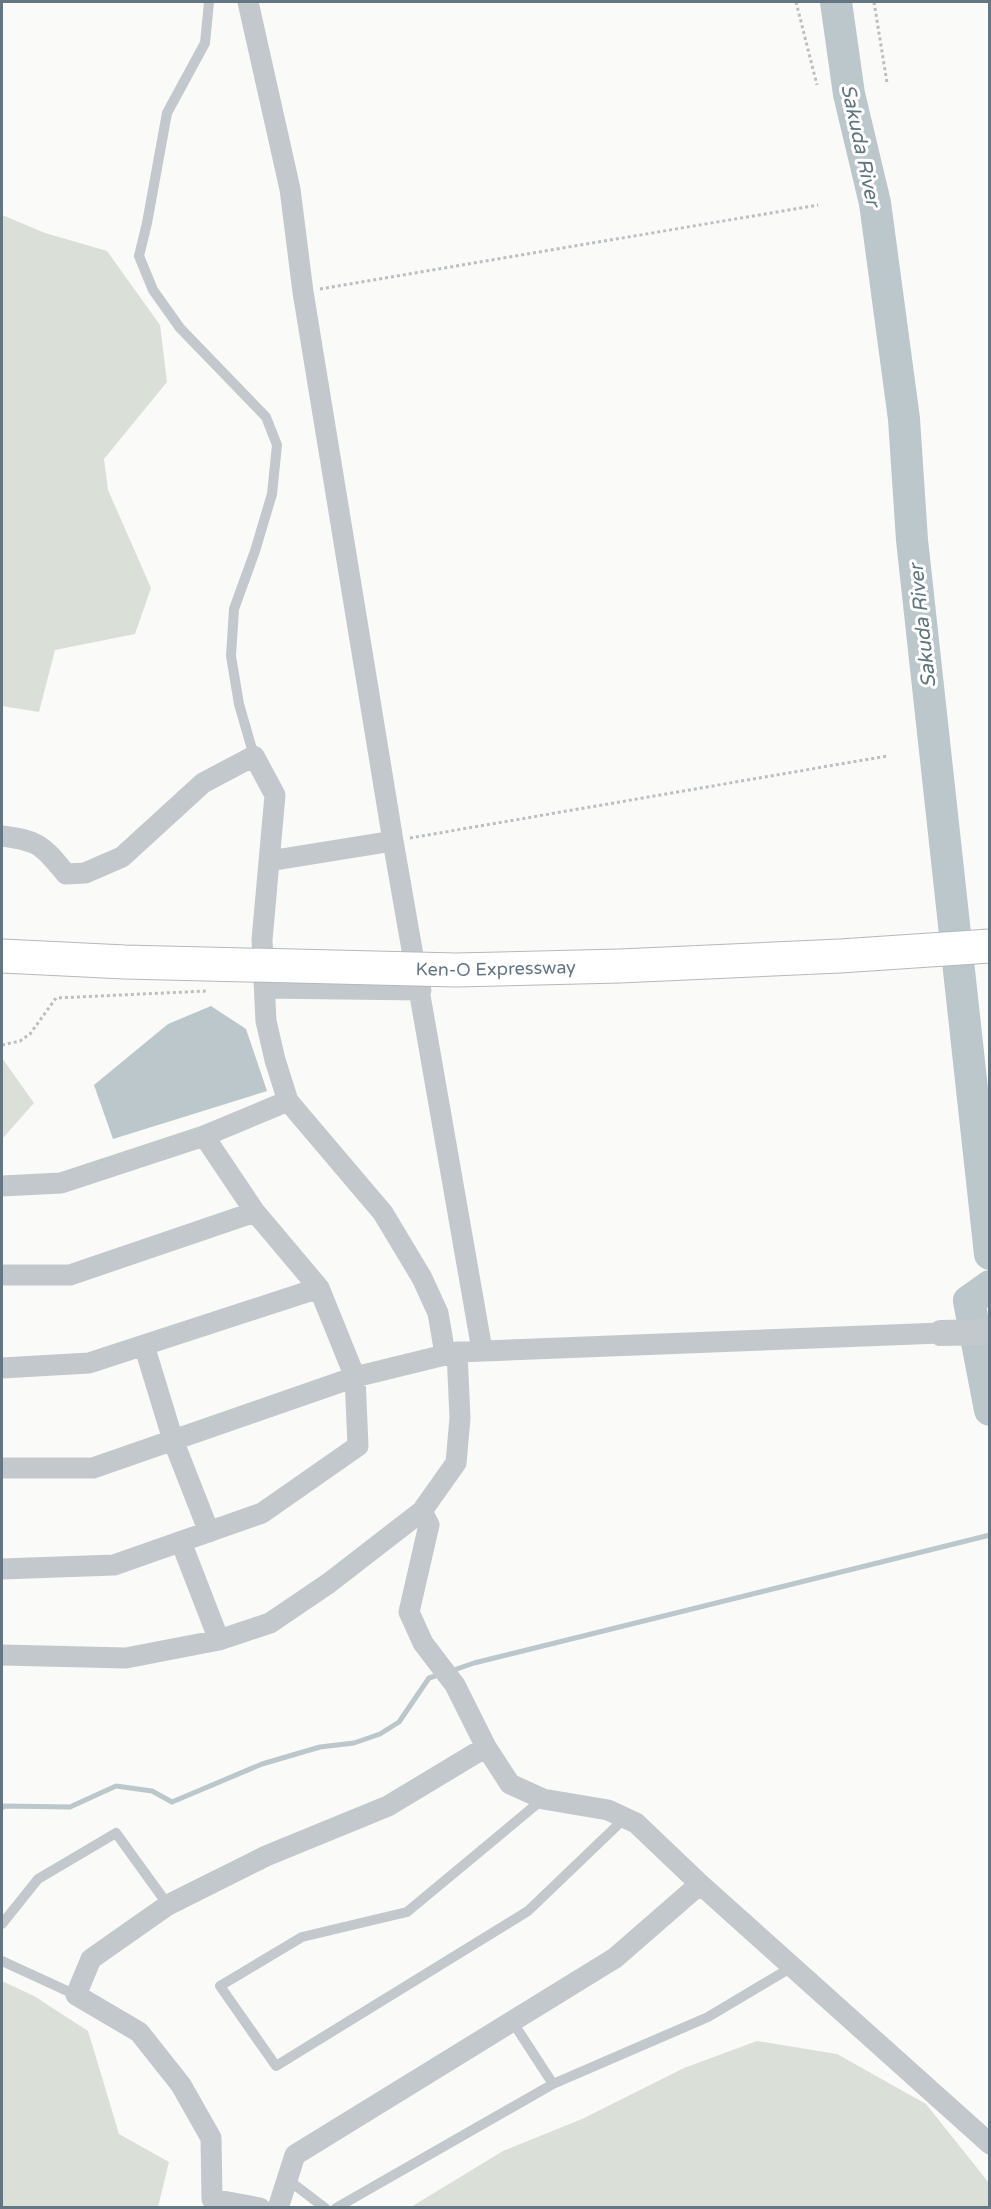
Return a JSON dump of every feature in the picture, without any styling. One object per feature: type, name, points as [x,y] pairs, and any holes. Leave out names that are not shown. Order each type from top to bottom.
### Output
[{"type":"highway","name":"Ken-O Expressway","points":[[2,956],[126,962],[456,970],[620,966],[840,956],[990,946]]},
{"type":"street","points":[[248,2],[290,189],[303,292],[393,841],[421,990],[482,1350]]},
{"type":"street","points":[[2,836],[27,839],[42,846],[66,874],[84,873],[122,857],[203,783],[254,756],[274,795],[262,940],[266,1021],[288,1101],[383,1213],[422,1278],[438,1313],[451,1353],[460,1418],[456,1463],[422,1511],[329,1583],[270,1623],[219,1640],[126,1658],[2,1655]]},
{"type":"street","points":[[269,861],[393,841]]},
{"type":"street","points":[[266,988],[421,990]]},
{"type":"street","points":[[2,1186],[61,1184],[204,1136],[288,1101]]},
{"type":"street","points":[[2,1569],[114,1565],[181,1542],[262,1513],[358,1446],[355,1377],[319,1288],[255,1212],[204,1136]]},
{"type":"street","points":[[2,1275],[70,1275],[255,1212]]},
{"type":"street","points":[[2,1368],[89,1363],[319,1288]]},
{"type":"street","points":[[2,1468],[93,1468],[355,1377],[451,1353],[990,1332]]},
{"type":"street","points":[[144,1345],[173,1440],[209,1532]]},
{"type":"street","points":[[422,1511],[429,1525],[409,1612],[423,1643],[455,1685],[486,1747],[510,1784],[543,1799],[608,1810],[636,1823],[700,1884],[990,2144]]},
{"type":"street","points":[[181,1542],[219,1640]]},
{"type":"street","points":[[260,2208],[212,2199],[211,2138],[181,2085],[139,2032],[76,1995],[91,1959],[168,1905],[266,1856],[388,1806],[486,1747]]},
{"type":"street","points":[[278,2208],[295,2155],[615,1958],[700,1884]]},
{"type":"lane","points":[[209,2],[205,43],[167,113],[139,256],[153,290],[180,328],[266,417],[276,445],[272,494],[234,609],[231,656],[239,704],[254,756]]},
{"type":"lane","points":[[543,1799],[407,1912],[302,1937],[220,1986],[276,2066],[528,1911],[625,1818]]},
{"type":"lane","points":[[2,1924],[38,1879],[116,1833],[168,1905]]},
{"type":"lane","points":[[2,1961],[76,1995]]},
{"type":"lane","points":[[336,2208],[553,2084],[708,2017],[792,1967]]},
{"type":"lane","points":[[512,2022],[553,2084]]},
{"type":"lane","points":[[287,2179],[325,2208]]},
{"type":"path","points":[[796,2],[817,85]]},
{"type":"path","points":[[874,2],[887,83]]},
{"type":"path","points":[[303,292],[818,206]]},
{"type":"path","points":[[393,841],[887,756]]},
{"type":"path","points":[[2,1045],[20,1041],[30,1034],[56,998],[209,991]]},
{"type":"shaded area","points":[[2,215],[45,233],[107,251],[160,325],[167,382],[104,459],[108,490],[151,588],[135,634],[55,650],[39,712],[2,706]]},
{"type":"shaded area","points":[[211,1006],[246,1029],[267,1091],[113,1139],[94,1085],[168,1024]]},
{"type":"shaded area","points":[[2,1058],[34,1103],[2,1139]]},
{"type":"shaded area","points":[[2,1981],[34,1996],[88,2031],[119,2134],[169,2162],[158,2207],[2,2207]]},
{"type":"shaded area","points":[[757,2041],[837,2054],[926,2104],[989,2183],[989,2207],[411,2207],[503,2151],[582,2119],[684,2068]]},
{"type":"waterway","name":"Sakuda River","points":[[836,2],[849,94],[875,203],[904,419],[912,540],[990,1254]]},
{"type":"waterway","name":"Sakuda River","points":[[990,1286],[969,1301],[990,1410]]},
{"type":"waterway","points":[[451,1671],[474,1663],[990,1535]]},
{"type":"waterway","points":[[2,1808],[4,1806],[70,1807],[116,1786],[152,1791],[172,1802],[262,1764],[320,1747],[354,1743],[380,1734],[399,1722],[429,1678],[442,1674]]}]
